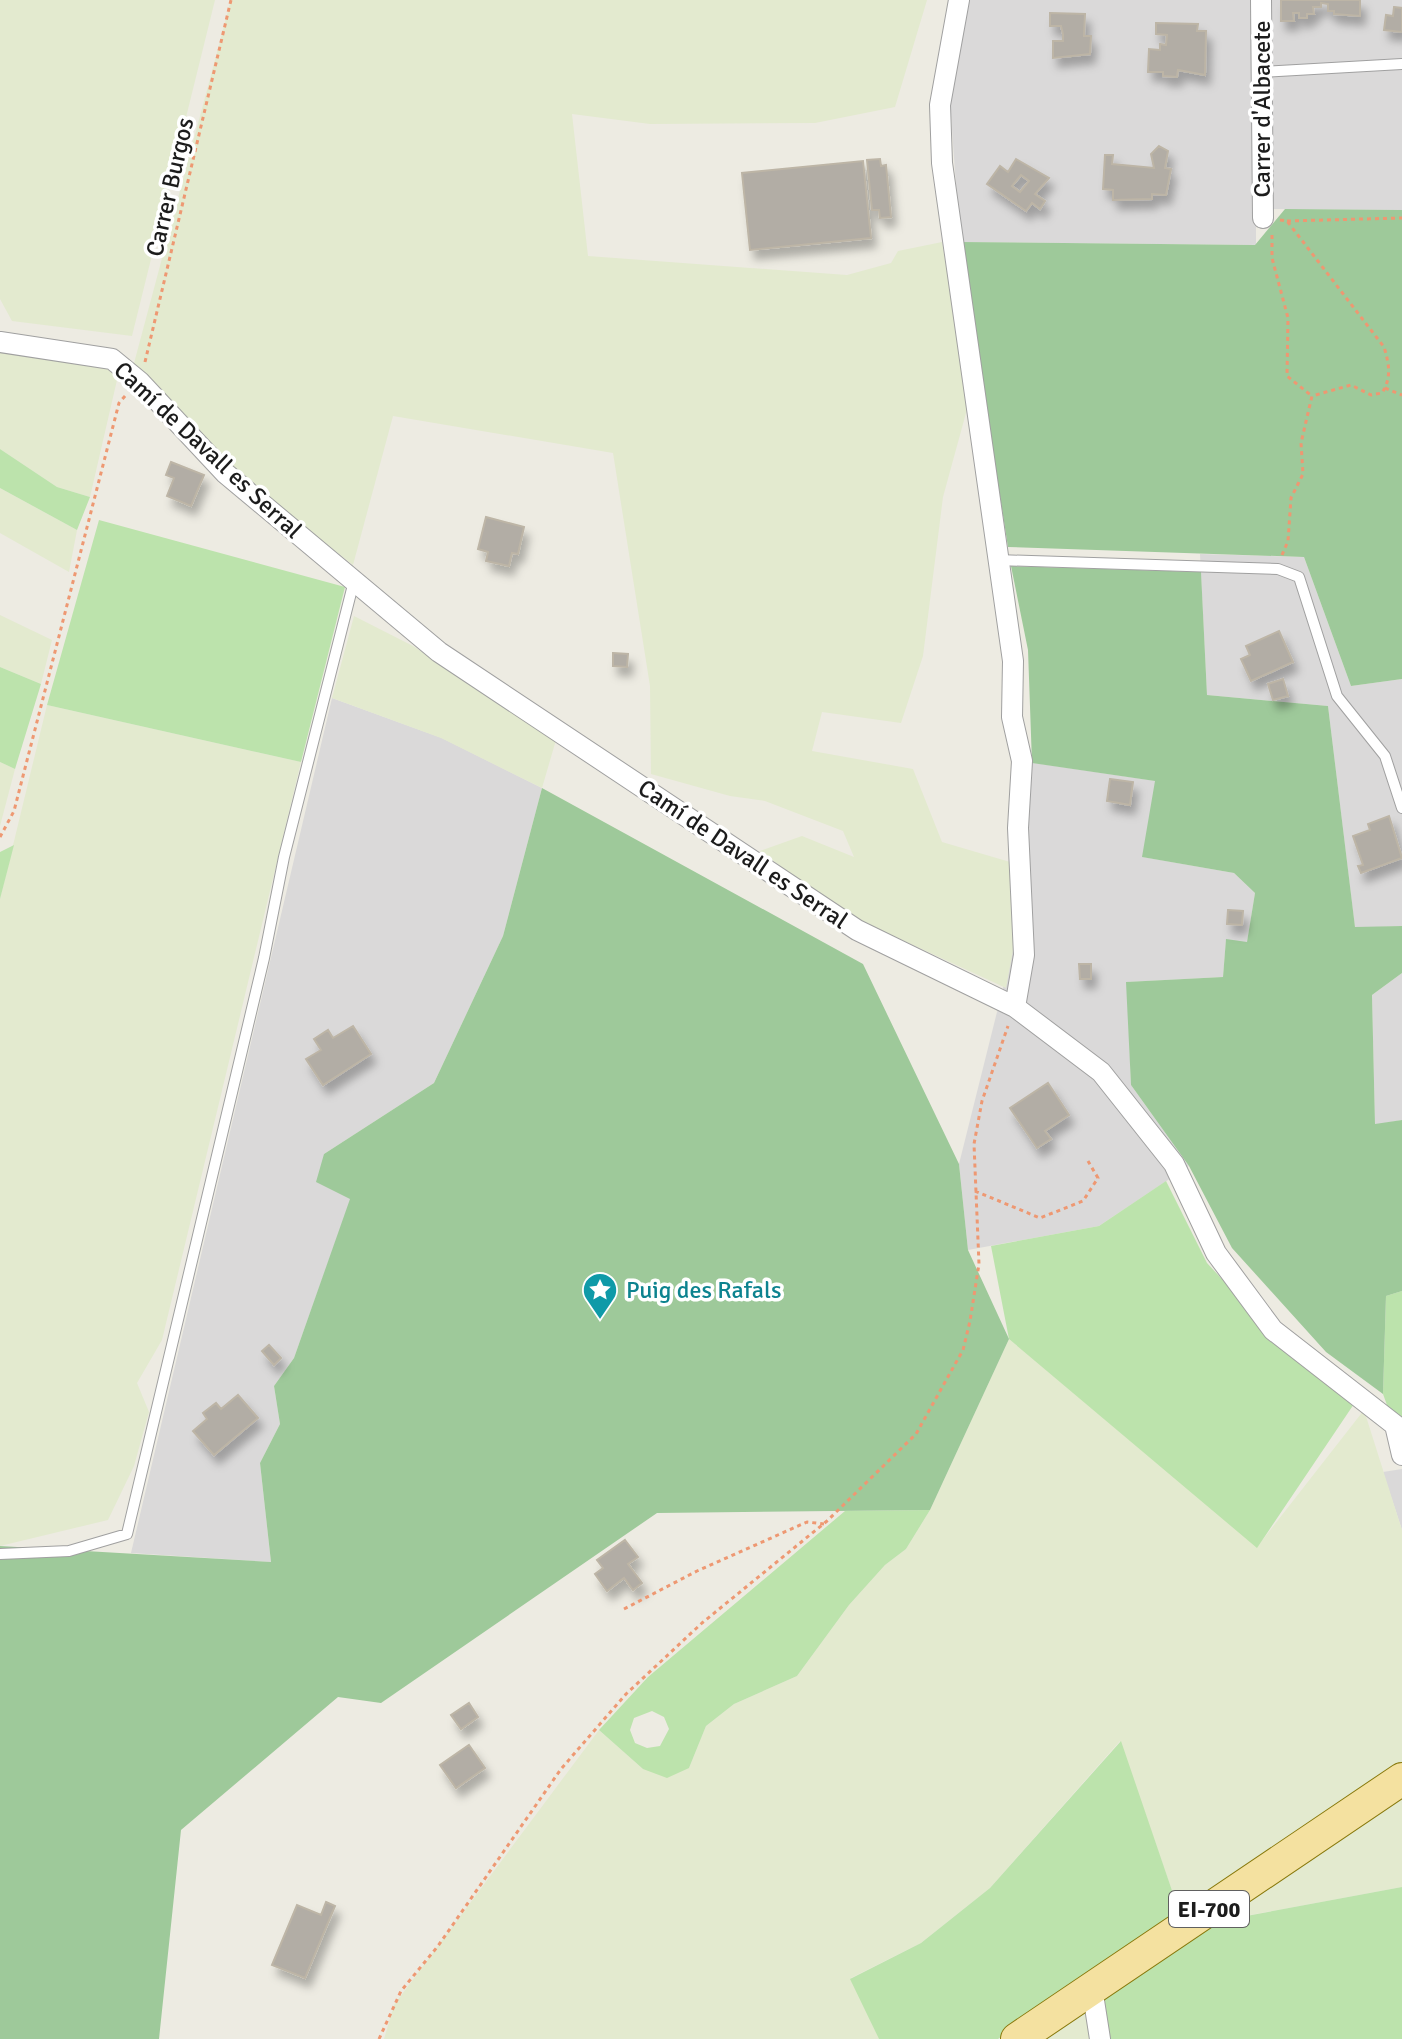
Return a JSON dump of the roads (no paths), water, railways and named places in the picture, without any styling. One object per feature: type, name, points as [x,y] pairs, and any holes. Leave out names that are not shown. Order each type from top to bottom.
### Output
[{"type":"main road","name":"EI-700","points":[[1017,2039],[1402,1779]]},
{"type":"street","points":[[959,0],[940,105],[942,163],[1013,661],[1012,717],[1022,761],[1018,828],[1024,955],[1015,1007]]},
{"type":"street","name":"Carrer d'Albacete","points":[[1261,0],[1267,219]]},
{"type":"street","name":"Camí de Davall es Serral","points":[[0,342],[112,359],[140,382],[225,473],[439,652],[857,930],[1015,1007],[1101,1072],[1174,1164],[1216,1253],[1273,1330],[1395,1425],[1402,1455]]},
{"type":"street","points":[[1092,1988],[1100,2039]]},
{"type":"lane","points":[[1261,72],[1402,64]]},
{"type":"lane","points":[[997,560],[1278,569],[1299,577],[1337,696],[1385,756],[1402,808]]},
{"type":"lane","points":[[0,1554],[69,1551],[127,1534],[264,958],[284,857],[354,581]]},
{"type":"place","name":"Puig des Rafals","points":[[600,1321]]}]
